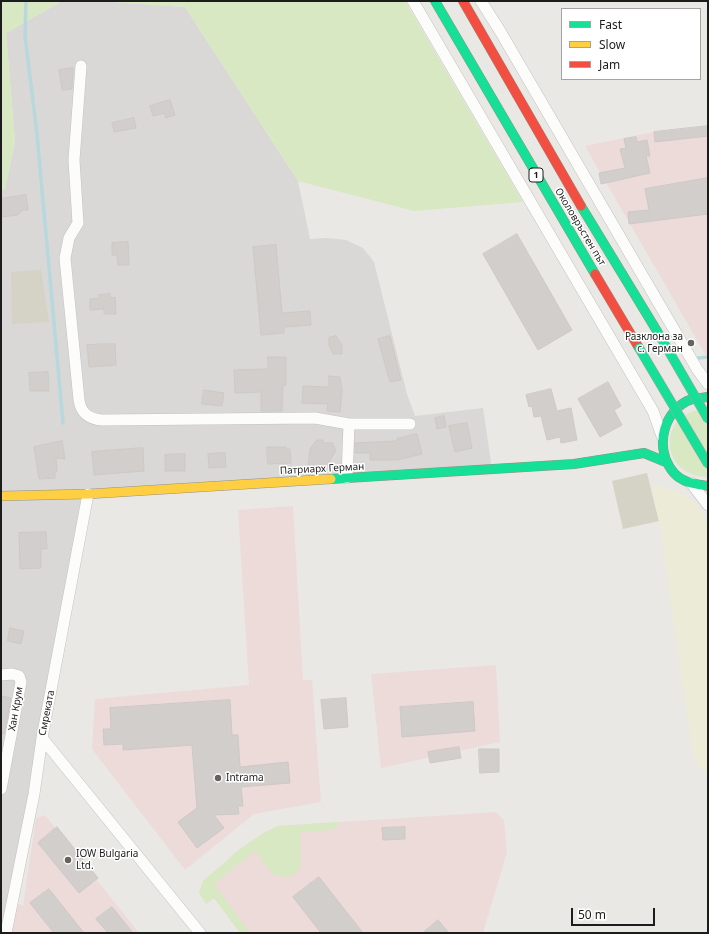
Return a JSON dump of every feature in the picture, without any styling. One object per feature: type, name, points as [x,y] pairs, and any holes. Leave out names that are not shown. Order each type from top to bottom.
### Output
[{"type":"main road","name":"Околовръстен път","points":[[435,1],[549,197],[708,464]]},
{"type":"main road","name":"Околовръстен път","points":[[463,1],[563,176],[660,336],[708,419]]},
{"type":"main road","points":[[708,397],[691,400],[678,407],[666,422],[662,437],[662,451],[666,462],[676,475],[691,484],[708,486]]},
{"type":"main road","name":"Патриарх Герман","points":[[1,496],[88,494],[574,464],[644,453],[658,444],[662,437]]},
{"type":"main road","points":[[644,453],[666,462]]},
{"type":"street","points":[[413,1],[653,411],[662,437]]},
{"type":"street","points":[[481,1],[708,384]]},
{"type":"street","points":[[81,66],[74,160],[78,223],[69,238],[65,258],[79,400],[83,412],[88,417],[102,420],[315,418],[349,424],[410,424]]},
{"type":"street","points":[[347,478],[349,424]]},
{"type":"street","points":[[691,484],[708,505]]},
{"type":"street","name":"Смреката","points":[[6,933],[34,794],[42,738],[88,494]]},
{"type":"street","name":"Хан Крум","points":[[1,675],[12,674],[19,676],[21,682],[1,788]]},
{"type":"street","points":[[42,738],[200,933]]},
{"type":"shaded area","points":[[62,1],[97,1],[185,7],[298,181],[310,239],[327,238],[346,240],[363,248],[374,262],[407,394],[415,416],[483,408],[492,469],[89,494],[1,933],[1,190],[5,189],[15,141],[6,33]]},
{"type":"shaded area","points":[[708,126],[708,359],[585,146],[654,132]]},
{"type":"shaded area","points":[[41,270],[49,322],[12,324],[11,272]]},
{"type":"shaded area","points":[[647,473],[659,521],[623,529],[612,481]]},
{"type":"shaded area","points":[[293,506],[303,680],[312,680],[321,802],[254,814],[185,870],[92,749],[95,699],[249,685],[238,510]]},
{"type":"shaded area","points":[[496,665],[500,742],[381,768],[371,674]]},
{"type":"shaded area","points":[[496,812],[504,820],[507,852],[483,933],[240,933],[214,898],[206,904],[199,893],[203,881],[240,849],[265,832],[278,826]]},
{"type":"shaded area","points":[[45,815],[139,933],[12,933],[17,903],[23,906],[36,818]]},
{"type":"green space","points":[[1,1],[62,1],[6,33],[15,141],[5,189],[1,190]]},
{"type":"green space","points":[[97,1],[405,1],[523,202],[414,211],[298,181],[185,7]]},
{"type":"green space","points":[[708,408],[708,477],[692,474],[680,467],[673,456],[670,444],[672,432],[678,420],[691,412]]},
{"type":"green space","points":[[659,485],[679,492],[695,502],[708,525],[708,775],[698,765],[693,756],[659,521],[651,488]]},
{"type":"green space","points":[[338,822],[337,829],[300,833],[301,866],[293,876],[285,877],[274,874],[255,851],[214,884],[250,933],[240,933],[214,898],[206,904],[199,893],[203,881],[240,849],[265,832],[278,826]]},
{"type":"building","points":[[73,68],[72,89],[62,90],[59,70]]},
{"type":"building","points":[[170,100],[175,115],[166,118],[164,113],[153,116],[150,106]]},
{"type":"building","points":[[134,118],[136,128],[114,132],[112,123]]},
{"type":"building","points":[[708,126],[708,136],[655,142],[654,132]]},
{"type":"building","points":[[636,137],[637,142],[647,140],[650,156],[646,156],[650,173],[601,184],[599,173],[625,168],[620,149],[626,148],[624,139]]},
{"type":"building","points":[[708,178],[708,214],[629,224],[628,212],[649,210],[645,189]]},
{"type":"building","points":[[26,195],[28,210],[23,210],[18,215],[1,217],[1,199]]},
{"type":"building","points":[[517,234],[572,330],[538,350],[483,254]]},
{"type":"building","points":[[128,242],[129,265],[118,265],[117,255],[112,255],[112,243]]},
{"type":"building","points":[[276,245],[282,313],[310,311],[311,325],[284,327],[284,333],[261,335],[253,247]]},
{"type":"building","points":[[110,294],[110,298],[115,297],[116,314],[104,314],[104,309],[90,310],[90,299],[99,298],[99,295]]},
{"type":"building","points":[[336,336],[342,345],[342,354],[333,354],[329,345],[329,338]]},
{"type":"building","points":[[390,336],[401,380],[390,382],[378,339]]},
{"type":"building","points":[[115,344],[116,365],[89,367],[87,345]]},
{"type":"building","points":[[268,357],[286,357],[286,385],[283,385],[282,411],[261,411],[261,392],[235,393],[234,370],[268,369]]},
{"type":"building","points":[[48,372],[49,391],[30,391],[29,373]]},
{"type":"building","points":[[329,376],[340,377],[342,391],[340,412],[327,411],[328,404],[302,403],[303,386],[329,387]]},
{"type":"building","points":[[608,382],[621,406],[614,410],[622,425],[600,437],[578,399]]},
{"type":"building","points":[[551,389],[557,411],[571,408],[577,440],[561,443],[560,437],[547,440],[541,416],[534,417],[532,406],[529,407],[526,395]]},
{"type":"building","points":[[204,390],[224,393],[222,406],[202,404]]},
{"type":"building","points":[[444,416],[446,427],[437,429],[435,418]]},
{"type":"building","points":[[467,423],[472,448],[455,452],[449,426]]},
{"type":"building","points":[[417,434],[422,454],[397,460],[370,460],[370,453],[355,453],[355,443],[397,441],[397,439]]},
{"type":"building","points":[[317,440],[323,440],[323,443],[332,443],[336,450],[327,466],[308,466],[310,449]]},
{"type":"building","points":[[62,441],[65,459],[56,458],[57,472],[55,472],[55,478],[39,479],[34,447]]},
{"type":"building","points":[[267,447],[286,447],[286,449],[290,449],[291,463],[268,464]]},
{"type":"building","points":[[143,448],[144,471],[94,475],[92,452]]},
{"type":"building","points":[[225,453],[226,467],[209,468],[208,454]]},
{"type":"building","points":[[185,454],[185,471],[165,471],[165,455]]},
{"type":"building","points":[[46,532],[47,549],[41,549],[41,568],[20,569],[19,533]]},
{"type":"building","points":[[10,628],[24,631],[21,644],[8,641]]},
{"type":"building","points":[[1,696],[11,698],[4,734],[1,734]]},
{"type":"building","points":[[346,698],[348,727],[324,729],[321,700]]},
{"type":"building","name":"Intrama","points":[[230,700],[232,735],[238,735],[240,767],[288,762],[290,783],[241,787],[243,806],[238,806],[239,814],[214,815],[224,828],[197,848],[178,822],[197,808],[192,745],[123,750],[123,744],[104,745],[103,729],[111,729],[110,708]]},
{"type":"building","points":[[473,702],[475,731],[402,737],[400,707]]},
{"type":"building","points":[[459,747],[461,758],[430,763],[428,752]]},
{"type":"building","points":[[479,749],[499,749],[499,772],[480,773]]},
{"type":"building","name":"IOW Bulgaria Ltd.","points":[[57,827],[98,878],[79,893],[38,843]]},
{"type":"building","points":[[405,827],[405,839],[383,840],[382,828]]},
{"type":"building","points":[[319,877],[363,933],[321,933],[293,897]]},
{"type":"building","points":[[49,889],[84,933],[54,933],[30,903]]},
{"type":"building","points":[[112,907],[133,933],[108,933],[96,919]]},
{"type":"building","points":[[438,920],[449,933],[423,933]]},
{"type":"waterway","points":[[26,1],[25,36],[37,134],[63,423]]},
{"type":"waterway","points":[[698,358],[708,357]]},
{"type":"traffic: fast","points":[[435,1],[595,274]]},
{"type":"traffic: fast","points":[[581,206],[660,336]]},
{"type":"traffic: fast","points":[[660,336],[708,419]]},
{"type":"traffic: fast","points":[[639,348],[708,464]]},
{"type":"traffic: fast","points":[[708,397],[689,400],[678,407],[666,424],[663,444],[664,454],[674,473],[681,479],[708,486]]},
{"type":"traffic: fast","points":[[331,479],[574,464],[644,453],[666,462]]},
{"type":"traffic: slow","points":[[1,496],[88,494],[331,479]]},
{"type":"traffic: jam","points":[[463,1],[581,206]]},
{"type":"traffic: jam","points":[[595,274],[639,348]]},
{"type":"place","name":"Разклона за с. Герман","points":[[691,343]]},
{"type":"place","name":"Intrama","points":[[218,778]]},
{"type":"place","name":"IOW Bulgaria Ltd.","points":[[68,860]]}]
